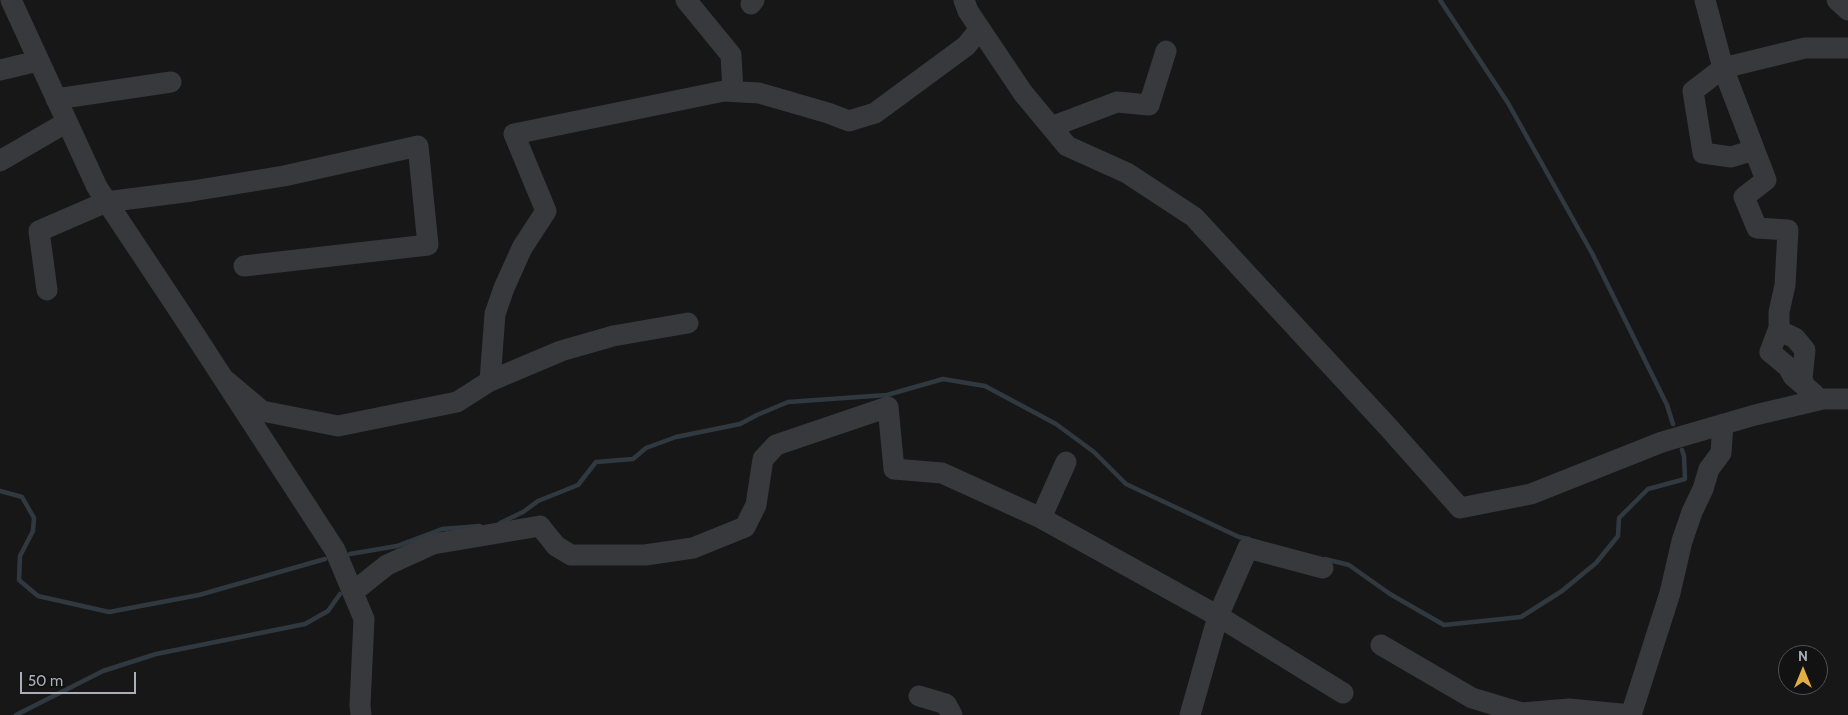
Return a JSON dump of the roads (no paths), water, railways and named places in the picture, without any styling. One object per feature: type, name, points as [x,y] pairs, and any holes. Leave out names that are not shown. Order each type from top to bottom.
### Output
[{"type":"street","points":[[11,0],[97,187],[335,550],[364,619],[361,715]]},
{"type":"street","points":[[686,0],[731,55],[733,91]]},
{"type":"street","points":[[964,0],[968,11],[1023,93],[1067,146],[1127,173],[1194,217],[1390,428],[1460,508],[1531,494],[1662,442],[1812,394],[1848,399]]},
{"type":"street","points":[[1704,0],[1723,68],[1766,180],[1744,197],[1757,228],[1788,230],[1785,286],[1779,312],[1779,328],[1770,352],[1788,367],[1812,394]]},
{"type":"street","points":[[1838,0],[1848,10]]},
{"type":"street","points":[[490,382],[495,314],[504,288],[522,248],[546,211],[514,134],[724,91],[759,93],[849,121],[875,113],[966,46],[980,29]]},
{"type":"street","points":[[1754,150],[1731,157],[1703,153],[1693,91],[1723,68],[1805,48],[1848,48]]},
{"type":"street","points":[[1051,127],[1117,102],[1149,105],[1166,51]]},
{"type":"street","points":[[0,70],[38,61]]},
{"type":"street","points":[[56,99],[171,82]]},
{"type":"street","points":[[0,161],[67,122]]},
{"type":"street","points":[[47,290],[39,232],[106,202],[192,191],[284,176],[418,146],[428,245],[244,266]]},
{"type":"street","points":[[224,379],[262,411],[338,426],[457,402],[490,382],[561,351],[612,336],[688,323]]},
{"type":"street","points":[[1782,332],[1795,338],[1805,350],[1802,379],[1812,394]]},
{"type":"street","points":[[353,592],[387,565],[433,544],[540,526],[556,546],[571,555],[645,555],[693,548],[745,527],[756,504],[763,459],[776,445],[888,407],[894,469],[942,473],[1041,518],[1218,616],[1343,693]]},
{"type":"street","points":[[1380,646],[1472,698],[1522,713],[1569,709],[1631,715],[1670,593],[1682,541],[1692,512],[1703,489],[1709,469],[1721,454],[1722,424]]},
{"type":"street","points":[[1041,518],[1066,462]]},
{"type":"street","points":[[1190,715],[1218,616],[1248,548],[1323,568]]},
{"type":"street","points":[[919,696],[946,704],[952,715]]},
{"type":"waterway","points":[[1440,0],[1508,103],[1593,255],[1667,405],[1673,424]]},
{"type":"waterway","points":[[500,523],[523,512],[538,501],[578,485],[596,462],[633,459],[646,448],[676,437],[740,424],[788,402],[887,395],[943,379],[985,386],[1056,424],[1094,452],[1126,484],[1239,537],[1249,539]]},
{"type":"waterway","points":[[1325,559],[1349,565],[1390,594],[1444,625],[1521,617],[1562,591],[1596,563],[1618,536],[1619,518],[1648,489],[1685,479],[1682,450]]},
{"type":"waterway","points":[[0,491],[22,497],[34,518],[33,531],[20,556],[19,580],[38,596],[109,612],[199,595],[325,559]]},
{"type":"waterway","points":[[350,554],[397,546],[442,529],[480,526]]},
{"type":"waterway","points":[[16,715],[103,671],[156,654],[305,624],[328,611],[340,594]]}]
